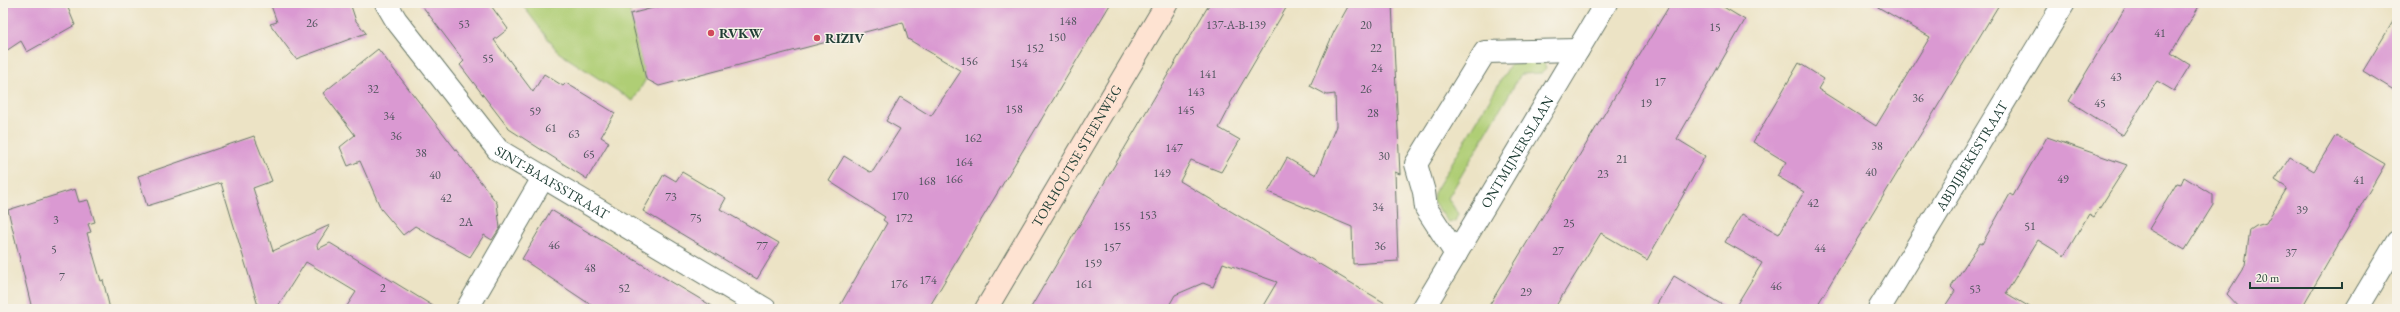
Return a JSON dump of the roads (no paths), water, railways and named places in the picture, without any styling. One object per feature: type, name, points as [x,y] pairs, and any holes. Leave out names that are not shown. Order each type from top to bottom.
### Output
[{"type":"main road","name":"TORHOUTSE STEENWEG","points":[[986,309],[1167,3]]},
{"type":"street","name":"SINT-BAAFSSTRAAT","points":[[386,3],[396,20],[490,142],[512,160],[765,309]]},
{"type":"street","name":"ONTMIJNERSLAAN","points":[[1423,309],[1606,3]]},
{"type":"street","name":"ABDIJBEKESTRAAT","points":[[1879,309],[2064,3]]},
{"type":"street","points":[[1456,254],[1426,208],[1424,192],[1416,164],[1485,52],[1578,50]]},
{"type":"street","points":[[467,309],[543,178]]},
{"type":"street","points":[[2357,309],[2397,242]]},
{"type":"place","name":"RVKW","points":[[711,33]]},
{"type":"place","name":"RIZIV","points":[[817,38]]}]
